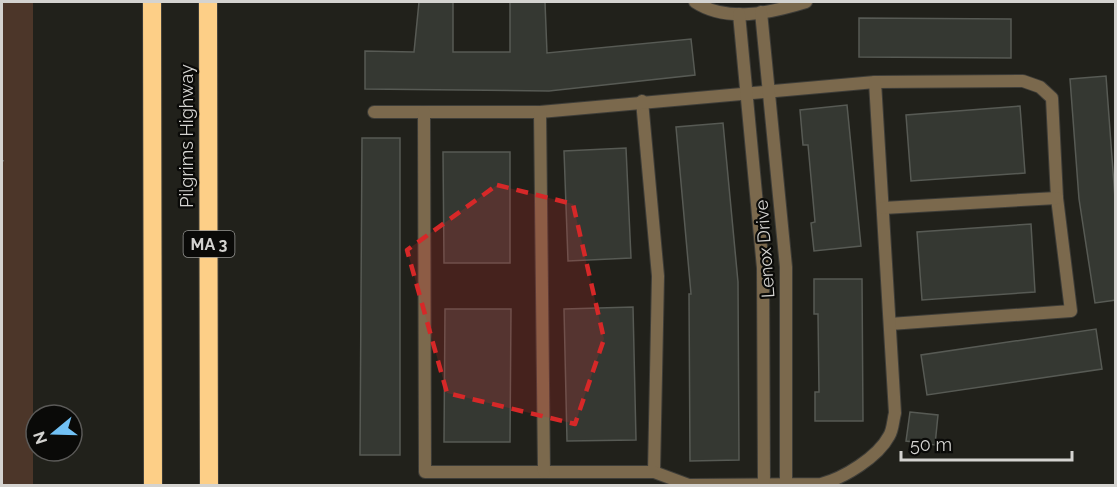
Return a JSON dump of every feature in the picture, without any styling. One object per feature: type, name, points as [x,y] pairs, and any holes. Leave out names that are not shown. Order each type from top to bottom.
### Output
[{"type":"highway","name":"Pilgrims Highway","points":[[152,2],[153,486]]},
{"type":"highway","name":"Pilgrims Highway","points":[[208,2],[209,486]]},
{"type":"street","points":[[694,2],[707,10],[725,14],[761,12],[782,5],[806,2]]},
{"type":"street","points":[[720,2],[725,14]]},
{"type":"street","name":"Lenox Drive","points":[[761,12],[786,267],[786,485]]},
{"type":"street","name":"Lenox Drive","points":[[738,14],[763,268],[764,485]]},
{"type":"street","points":[[374,112],[540,112],[642,101],[875,82],[1023,81],[1040,87],[1052,98],[1057,198],[1071,311],[890,324]]},
{"type":"street","points":[[424,112],[425,472],[654,472],[689,485],[821,484],[835,480],[876,452],[890,436],[895,413],[875,82]]},
{"type":"street","points":[[642,101],[658,276],[654,472]]},
{"type":"street","points":[[540,112],[544,472]]},
{"type":"street","points":[[883,208],[1057,198]]},
{"type":"path","points":[[2,160],[2,166]]},
{"type":"highlighted area","points":[[497,185],[573,204],[604,339],[575,424],[447,393],[407,250]]},
{"type":"shaded area","points":[[2,2],[33,2],[33,403],[24,403],[24,463],[33,463],[33,485],[2,485]]},
{"type":"building","points":[[419,2],[453,2],[453,52],[510,52],[510,2],[545,2],[547,53],[691,39],[695,75],[549,91],[365,89],[365,51],[414,52]]},
{"type":"building","points":[[859,18],[1011,19],[1011,58],[859,57]]},
{"type":"building","points":[[1106,76],[1116,212],[1116,300],[1095,303],[1079,199],[1070,79]]},
{"type":"building","points":[[847,105],[861,246],[814,251],[811,223],[815,222],[808,145],[803,145],[800,110]]},
{"type":"building","points":[[1020,106],[1025,173],[911,181],[906,115]]},
{"type":"building","points":[[723,123],[738,282],[739,460],[690,461],[689,294],[691,294],[676,127]]},
{"type":"building","points":[[362,138],[400,138],[400,455],[360,455]]},
{"type":"building","points":[[626,148],[631,258],[568,261],[564,151]]},
{"type":"building","points":[[443,152],[510,152],[510,263],[444,263]]},
{"type":"building","points":[[1031,224],[1035,292],[922,300],[917,232]]},
{"type":"building","points":[[814,279],[862,279],[863,421],[815,421],[815,392],[819,392],[818,314],[814,314]]},
{"type":"building","points":[[633,307],[636,440],[567,441],[564,309]]},
{"type":"building","points":[[445,309],[511,309],[510,442],[444,442]]},
{"type":"building","points":[[1096,329],[1102,369],[927,395],[921,355]]},
{"type":"building","points":[[910,412],[938,415],[935,445],[906,441]]}]
